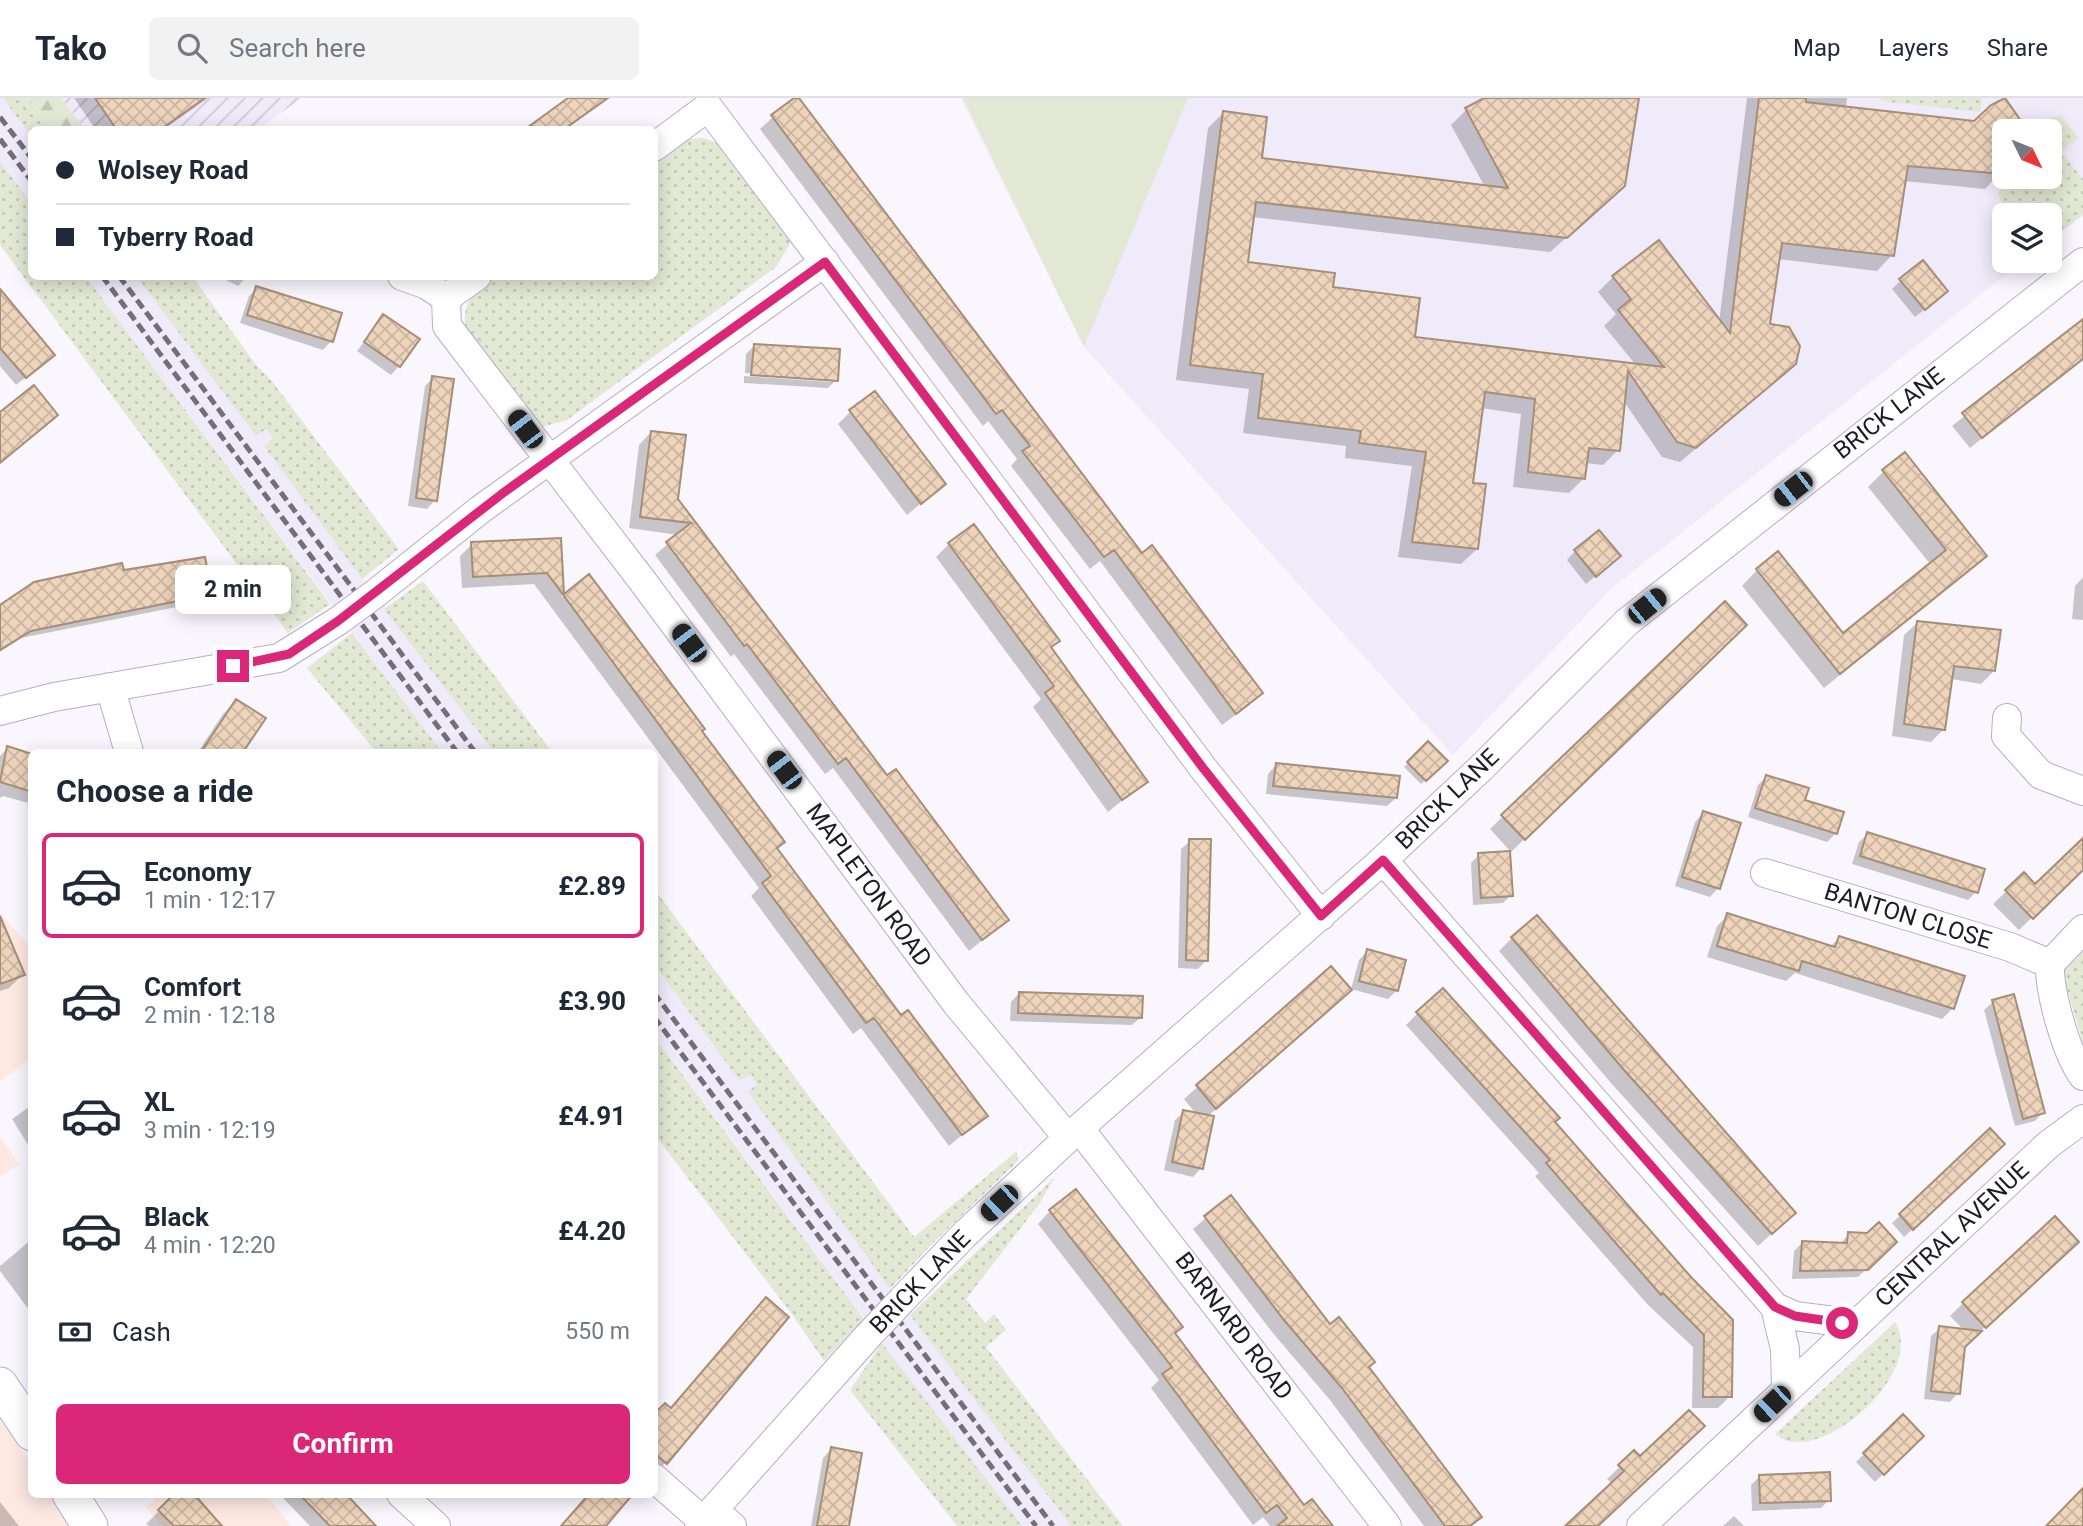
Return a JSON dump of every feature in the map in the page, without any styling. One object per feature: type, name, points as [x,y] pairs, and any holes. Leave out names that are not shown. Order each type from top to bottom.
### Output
[{"type":"main road","points":[[0,1385],[28,1427]]},
{"type":"main road","points":[[72,1498],[90,1526]]},
{"type":"street","points":[[658,144],[708,103],[1203,768],[1321,916]]},
{"type":"street","points":[[0,711],[110,687],[279,658],[338,621],[548,461],[825,262]]},
{"type":"street","name":"BRICK LANE","points":[[712,1521],[868,1336],[964,1235],[1074,1133],[1383,860],[1481,768],[1627,622],[2083,262]]},
{"type":"street","points":[[413,280],[427,285],[446,298],[471,280]]},
{"type":"street","name":"MAPLETON ROAD","points":[[446,298],[447,327],[641,579],[956,1003],[1074,1133]]},
{"type":"street","points":[[110,687],[129,749]]},
{"type":"street","points":[[2007,718],[2006,736],[2041,775],[2083,791]]},
{"type":"street","points":[[1383,860],[1775,1307],[1795,1316],[1857,1324]]},
{"type":"street","name":"BANTON CLOSE","points":[[1765,873],[2010,947],[2050,964]]},
{"type":"street","points":[[2083,929],[2050,964],[2052,989],[2074,1060],[2083,1076]]},
{"type":"street","name":"CENTRAL AVENUE","points":[[1641,1526],[2049,1144],[2083,1119]]},
{"type":"street","name":"BARNARD ROAD","points":[[1074,1133],[1387,1526]]},
{"type":"street","points":[[1775,1307],[1784,1349],[1786,1390]]},
{"type":"street","points":[[658,1481],[712,1521]]},
{"type":"street","points":[[405,1498],[436,1526]]},
{"type":"shaded area","points":[[0,98],[3,98],[28,132],[28,199],[0,161]]},
{"type":"shaded area","points":[[61,98],[302,98],[263,126],[83,126]]},
{"type":"shaded area","points":[[961,98],[2083,98],[2083,215],[2062,231],[2062,203],[1992,203],[1992,273],[2008,273],[1611,589],[1453,755],[1084,347]]},
{"type":"shaded area","points":[[88,280],[139,280],[256,435],[266,428],[274,438],[264,446],[492,749],[440,749]]},
{"type":"shaded area","points":[[0,913],[28,944],[28,1061],[0,1081]]},
{"type":"shaded area","points":[[658,970],[740,1081],[751,1074],[758,1084],[748,1092],[874,1267],[1071,1526],[1022,1526],[913,1384],[658,1040]]},
{"type":"shaded area","points":[[0,1136],[19,1164],[0,1177]]},
{"type":"shaded area","points":[[0,1418],[28,1460],[28,1498],[55,1498],[74,1526],[0,1526]]},
{"type":"shaded area","points":[[157,1498],[269,1498],[291,1526],[162,1526],[145,1507]]},
{"type":"green space","points":[[3,98],[28,98],[51,126],[28,126],[28,132]]},
{"type":"green space","points":[[28,98],[61,98],[83,126],[51,126]]},
{"type":"green space","points":[[963,98],[1188,98],[1084,347]]},
{"type":"green space","points":[[1881,98],[1982,98],[1980,112],[1881,101]]},
{"type":"green space","points":[[2061,116],[2079,138],[2062,151],[2062,119],[2043,119]]},
{"type":"green space","points":[[703,138],[717,143],[793,239],[776,267],[567,420],[542,427],[466,332],[465,314],[470,300],[489,280],[658,280],[658,157],[687,139]]},
{"type":"green space","points":[[2062,153],[2083,179],[2083,215],[2062,231],[2062,203],[2001,203],[2000,189],[2062,189]]},
{"type":"green space","points":[[0,161],[28,199],[28,280],[88,280],[330,604],[288,633],[0,245]]},
{"type":"green space","points":[[139,280],[195,280],[256,365],[271,380],[399,549],[362,579],[264,446],[273,438],[266,429],[256,436]]},
{"type":"green space","points":[[423,581],[550,749],[492,749],[384,609]]},
{"type":"green space","points":[[352,633],[440,749],[374,749],[307,668]]},
{"type":"green space","points":[[658,894],[914,1237],[1017,1151],[1018,1161],[931,1245],[890,1289],[748,1092],[757,1084],[751,1074],[740,1081],[658,970]]},
{"type":"green space","points":[[2083,944],[2083,1044],[2064,978],[2065,966]]},
{"type":"green space","points":[[658,1041],[864,1319],[824,1361],[791,1313],[658,1139]]},
{"type":"green space","points":[[1054,1178],[1040,1203],[966,1299],[985,1323],[994,1314],[1006,1330],[986,1347],[1123,1526],[1071,1526],[910,1315]]},
{"type":"green space","points":[[1895,1322],[1901,1343],[1896,1367],[1882,1390],[1862,1411],[1839,1429],[1815,1439],[1793,1442],[1775,1434]]},
{"type":"green space","points":[[882,1343],[1022,1526],[957,1526],[850,1390]]},
{"type":"building","points":[[95,98],[205,98],[166,126],[114,126]]},
{"type":"building","points":[[568,98],[608,98],[569,126],[530,126]]},
{"type":"building","points":[[794,98],[799,98],[1142,553],[1152,545],[1263,693],[1236,714],[1114,550],[1104,557],[1022,451],[1030,446],[1002,410],[996,414],[771,115]]},
{"type":"building","points":[[1484,98],[1639,98],[1625,186],[1567,238],[1256,202],[1248,262],[1335,273],[1333,287],[1420,298],[1415,337],[1664,367],[1618,310],[1631,299],[1612,276],[1659,240],[1730,333],[1759,98],[1806,98],[1806,102],[1974,121],[1991,105],[2005,98],[2020,119],[1992,119],[1992,173],[1908,166],[1894,256],[1782,243],[1770,324],[1789,327],[1800,346],[1796,364],[1696,448],[1677,442],[1628,371],[1620,451],[1589,448],[1585,479],[1528,472],[1535,399],[1485,392],[1473,483],[1486,484],[1478,549],[1412,542],[1426,452],[1359,443],[1361,431],[1258,418],[1263,374],[1190,365],[1223,111],[1267,117],[1262,158],[1508,188],[1465,108]]},
{"type":"building","points":[[1923,260],[1948,291],[1925,310],[1899,279]]},
{"type":"building","points":[[256,286],[342,313],[333,342],[247,315]]},
{"type":"building","points":[[0,289],[55,355],[26,378],[0,348]]},
{"type":"building","points":[[383,314],[420,339],[400,367],[364,342]]},
{"type":"building","points":[[2083,319],[2083,359],[1982,438],[1962,413]]},
{"type":"building","points":[[754,344],[840,349],[838,381],[751,375]]},
{"type":"building","points":[[432,376],[454,379],[437,501],[416,498]]},
{"type":"building","points":[[34,385],[58,415],[0,463],[0,412]]},
{"type":"building","points":[[875,391],[946,484],[921,504],[849,410]]},
{"type":"building","points":[[651,431],[686,435],[678,499],[887,775],[896,769],[1009,920],[982,940],[846,758],[838,764],[666,542],[691,523],[640,517]]},
{"type":"building","points":[[1905,452],[1987,556],[1840,674],[1756,569],[1778,551],[1843,633],[1946,550],[1882,470]]},
{"type":"building","points":[[974,524],[1060,641],[1051,647],[1148,782],[1122,800],[1045,693],[1054,686],[948,543]]},
{"type":"building","points":[[1599,530],[1621,556],[1596,577],[1574,550]]},
{"type":"building","points":[[561,538],[564,594],[589,574],[705,729],[702,731],[785,842],[777,848],[901,1015],[908,1010],[988,1116],[962,1135],[874,1018],[866,1023],[762,883],[771,876],[547,573],[473,577],[471,542]]},
{"type":"building","points":[[205,557],[208,572],[218,570],[222,592],[31,631],[0,650],[0,605],[34,582],[122,563],[124,570]]},
{"type":"building","points":[[1725,601],[1747,625],[1525,840],[1501,815]]},
{"type":"building","points":[[1917,621],[2001,630],[1995,671],[1954,666],[1945,730],[1904,724]]},
{"type":"building","points":[[236,699],[266,718],[245,749],[203,749]]},
{"type":"building","points":[[1428,741],[1448,761],[1426,781],[1407,762]]},
{"type":"building","points":[[7,746],[28,753],[28,791],[0,782]]},
{"type":"building","points":[[1276,763],[1400,776],[1397,798],[1273,786]]},
{"type":"building","points":[[1766,775],[1809,788],[1805,800],[1844,812],[1837,834],[1755,808]]},
{"type":"building","points":[[1703,811],[1741,823],[1720,889],[1682,877]]},
{"type":"building","points":[[1867,832],[1985,869],[1978,893],[1860,856]]},
{"type":"building","points":[[2083,838],[2083,870],[2033,919],[2005,890],[2024,872],[2035,884]]},
{"type":"building","points":[[1189,839],[1211,839],[1208,961],[1186,960]]},
{"type":"building","points":[[1510,851],[1513,896],[1481,898],[1478,853]]},
{"type":"building","points":[[1727,913],[1835,947],[1839,936],[1965,976],[1954,1009],[1802,961],[1799,971],[1717,946]]},
{"type":"building","points":[[1537,915],[1796,1213],[1772,1234],[1624,1070],[1511,937]]},
{"type":"building","points":[[0,916],[25,975],[0,984]]},
{"type":"building","points":[[1367,949],[1406,960],[1398,991],[1359,981]]},
{"type":"building","points":[[1331,966],[1352,990],[1216,1109],[1196,1085]]},
{"type":"building","points":[[1443,988],[1560,1118],[1555,1122],[1691,1277],[1733,1320],[1732,1397],[1703,1397],[1704,1335],[1663,1293],[1661,1295],[1546,1163],[1550,1160],[1416,1012]]},
{"type":"building","points":[[1019,992],[1143,996],[1142,1018],[1018,1013]]},
{"type":"building","points":[[2014,994],[2045,1113],[2023,1119],[1992,1000]]},
{"type":"building","points":[[1183,1110],[1214,1116],[1203,1169],[1172,1162]]},
{"type":"building","points":[[1990,1128],[2005,1144],[1913,1230],[1899,1214]]},
{"type":"building","points":[[1076,1189],[1183,1327],[1175,1333],[1304,1505],[1312,1499],[1333,1526],[1277,1526],[1287,1518],[1277,1505],[1266,1513],[1162,1374],[1172,1367],[1049,1210]]},
{"type":"building","points":[[1231,1195],[1330,1324],[1339,1317],[1375,1362],[1369,1367],[1482,1517],[1470,1526],[1445,1526],[1342,1388],[1284,1320],[1204,1216]]},
{"type":"building","points":[[2055,1216],[2079,1242],[1986,1328],[1962,1302]]},
{"type":"building","points":[[1879,1222],[1897,1242],[1868,1270],[1800,1271],[1802,1241],[1847,1243],[1848,1232],[1867,1233]]},
{"type":"building","points":[[766,1297],[789,1317],[667,1464],[658,1456],[658,1410],[665,1403],[671,1408]]},
{"type":"building","points":[[1939,1326],[1982,1331],[1965,1347],[1960,1394],[1931,1391]]},
{"type":"building","points":[[1689,1410],[1705,1426],[1598,1526],[1565,1526],[1624,1471],[1618,1465],[1634,1450],[1640,1456]]},
{"type":"building","points":[[1903,1414],[1924,1436],[1884,1475],[1863,1453]]},
{"type":"building","points":[[831,1447],[862,1453],[849,1526],[817,1526]]},
{"type":"building","points":[[1830,1472],[1831,1501],[1760,1503],[1759,1475]]},
{"type":"building","points":[[2083,1488],[2083,1526],[2046,1526]]},
{"type":"building","points":[[170,1498],[198,1498],[222,1526],[174,1526],[158,1510]]},
{"type":"building","points":[[303,1498],[350,1498],[376,1526],[330,1526]]},
{"type":"building","points":[[586,1498],[630,1498],[606,1526],[561,1526]]},
{"type":"railway","points":[[0,117],[28,154]]},
{"type":"railway","points":[[0,139],[28,177]]},
{"type":"railway","points":[[105,280],[455,749]]},
{"type":"railway","points":[[122,280],[473,749]]},
{"type":"railway","points":[[658,998],[1053,1526]]},
{"type":"railway","points":[[658,1022],[1036,1526]]},
{"type":"route","points":[[233,666],[279,658],[301,647],[376,593],[481,509],[825,262],[1203,768],[1321,916],[1383,860],[1557,1062],[1775,1307],[1795,1316],[1842,1323]]}]
